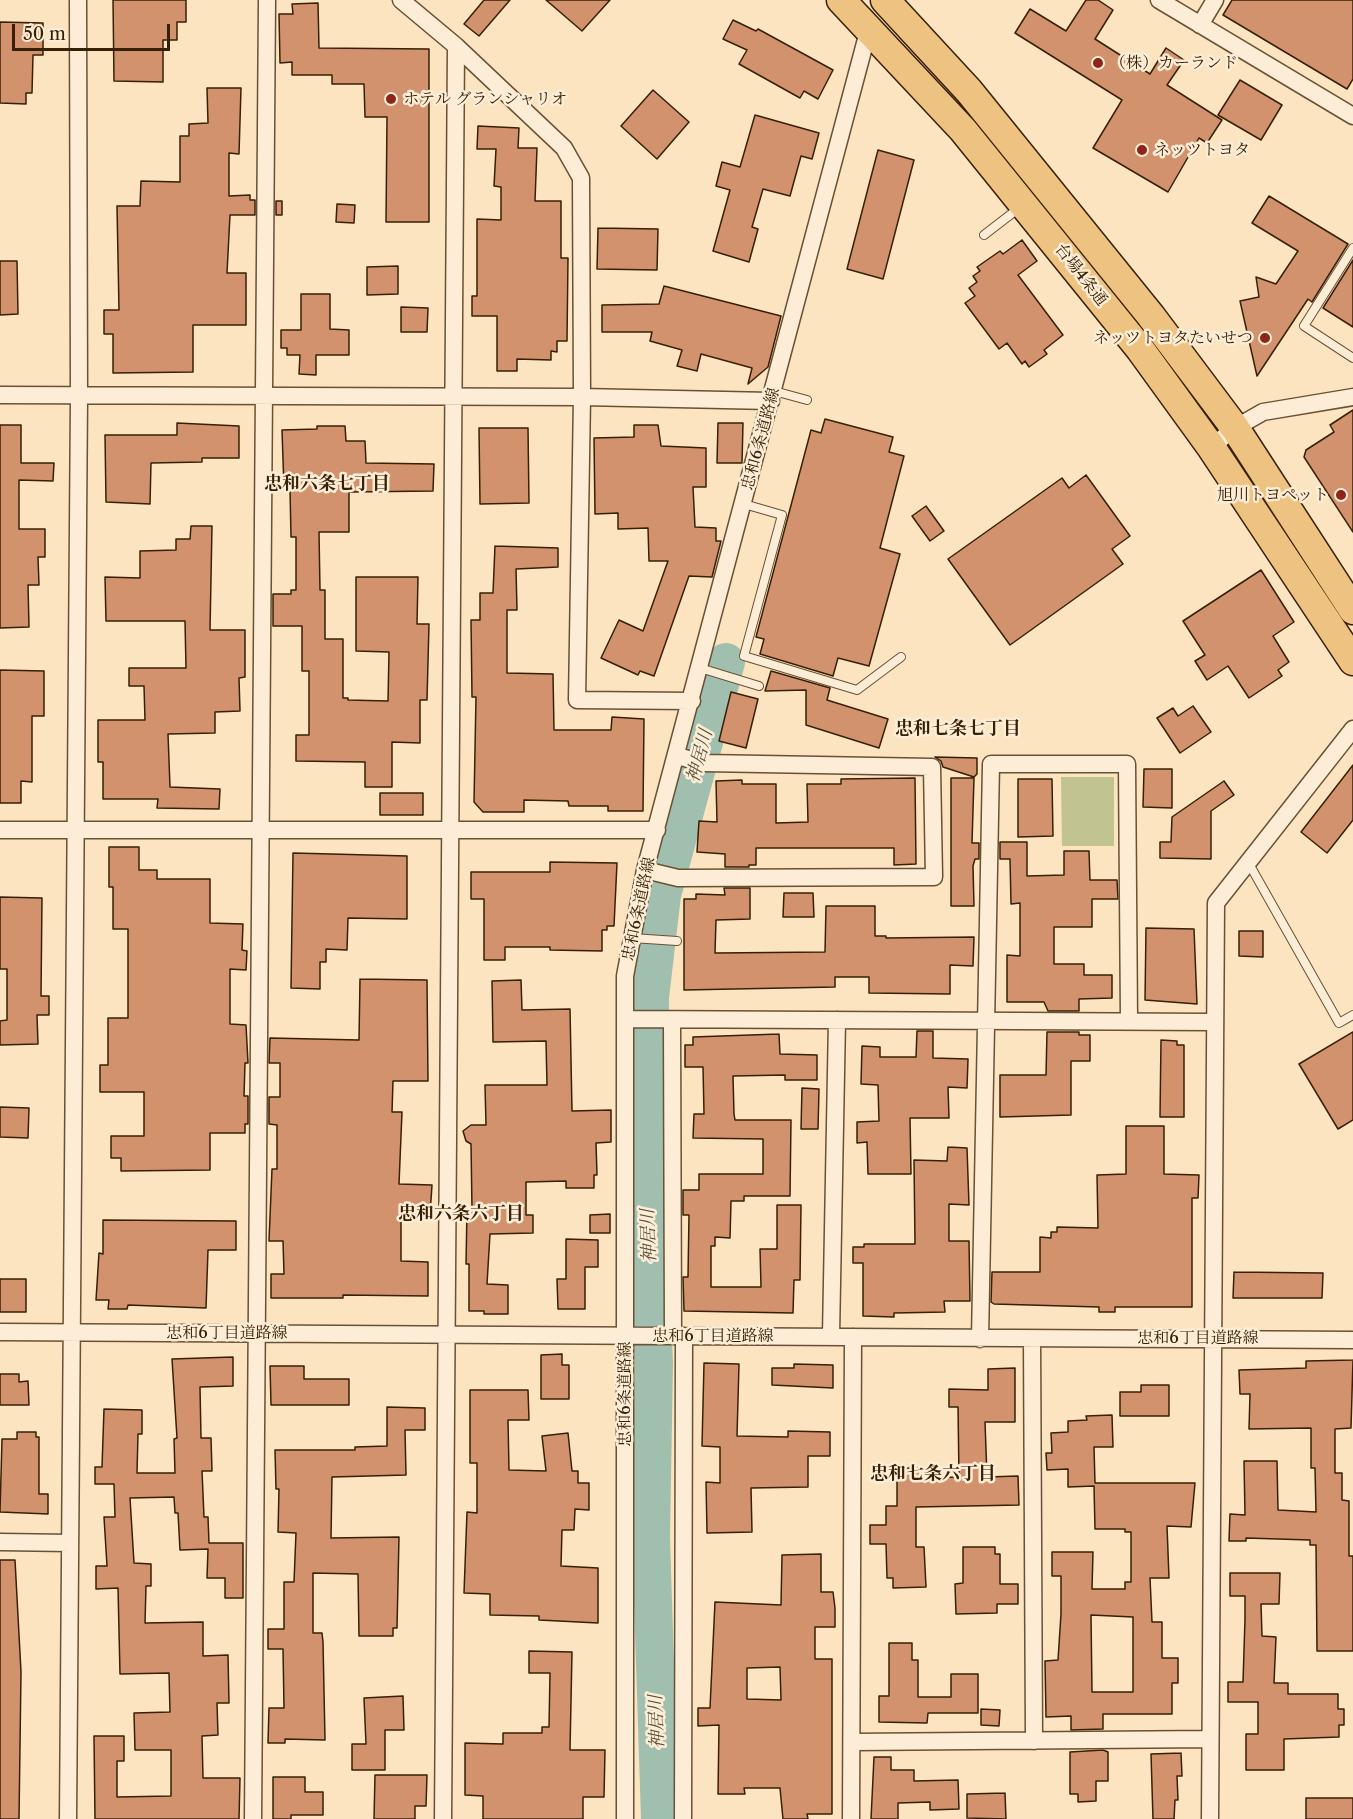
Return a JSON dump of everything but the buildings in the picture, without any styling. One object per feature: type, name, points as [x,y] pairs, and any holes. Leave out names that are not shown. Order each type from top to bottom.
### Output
[{"type":"highway","name":"台場4条通","points":[[841,0],[963,130],[1140,349],[1211,447],[1353,661]]},
{"type":"highway","name":"台場4条通","points":[[885,0],[969,91],[1151,316],[1235,428],[1353,610]]},
{"type":"street","points":[[68,1819],[79,396],[78,0]]},
{"type":"street","points":[[253,1819],[267,0]]},
{"type":"street","points":[[401,0],[456,46],[564,148],[581,178],[582,397],[577,700],[692,701]]},
{"type":"street","points":[[1159,0],[1351,111]]},
{"type":"street","points":[[1200,25],[1215,0]]},
{"type":"street","name":"忠和6条道路線","points":[[626,1819],[625,1336],[633,1019],[625,976],[638,938],[657,830],[682,757],[692,701],[706,670],[750,506],[869,28]]},
{"type":"street","points":[[443,1819],[456,46]]},
{"type":"street","points":[[0,395],[453,399],[777,395]]},
{"type":"street","points":[[1211,447],[1235,428],[1263,412],[1353,397]]},
{"type":"street","points":[[1210,1819],[1213,1022],[1216,903],[1353,729]]},
{"type":"street","points":[[651,871],[678,878],[934,877],[932,766],[704,763],[682,757]]},
{"type":"street","points":[[980,1339],[991,764],[1127,764],[1129,1021]]},
{"type":"street","points":[[0,830],[260,832],[657,830]]},
{"type":"street","points":[[633,1019],[1213,1022]]},
{"type":"street","points":[[667,1020],[683,1819]]},
{"type":"street","points":[[831,1335],[837,1020]]},
{"type":"street","name":"忠和6丁目道路線","points":[[0,1332],[831,1335],[980,1339],[1212,1337],[1353,1340]]},
{"type":"street","points":[[851,1819],[853,1337]]},
{"type":"street","points":[[1032,1339],[1034,1740]]},
{"type":"street","points":[[0,1542],[70,1543]]},
{"type":"street","points":[[852,1742],[1210,1739]]},
{"type":"lane","points":[[984,235],[1024,204]]},
{"type":"lane","points":[[1353,248],[1304,326],[1353,358]]},
{"type":"lane","points":[[777,395],[807,400]]},
{"type":"lane","points":[[750,506],[782,515],[744,656],[857,690],[901,657]]},
{"type":"lane","points":[[706,670],[759,686]]},
{"type":"lane","points":[[1248,862],[1339,1023],[1353,1015]]},
{"type":"lane","points":[[638,938],[673,941]]},
{"type":"green space","points":[[1061,777],[1114,777],[1114,846],[1062,846]]},
{"type":"waterway","name":"神居川","points":[[660,1819],[651,1538],[654,1363],[648,1220],[650,997],[662,895],[726,662]]},
{"type":"place","name":"（株）カーランド","points":[[1098,63]]},
{"type":"place","name":"ホテル グランシャリオ","points":[[391,99]]},
{"type":"place","name":"ネッツトヨタ","points":[[1142,150]]},
{"type":"place","name":"ネッツトヨタたいせつ","points":[[1265,338]]},
{"type":"place","name":"旭川トヨペット","points":[[1341,495]]},
{"type":"district","name":"忠和六条七丁目","points":[[327,484]]},
{"type":"district","name":"忠和七条七丁目","points":[[958,729]]},
{"type":"district","name":"忠和六条六丁目","points":[[461,1214]]},
{"type":"district","name":"忠和七条六丁目","points":[[933,1474]]}]
